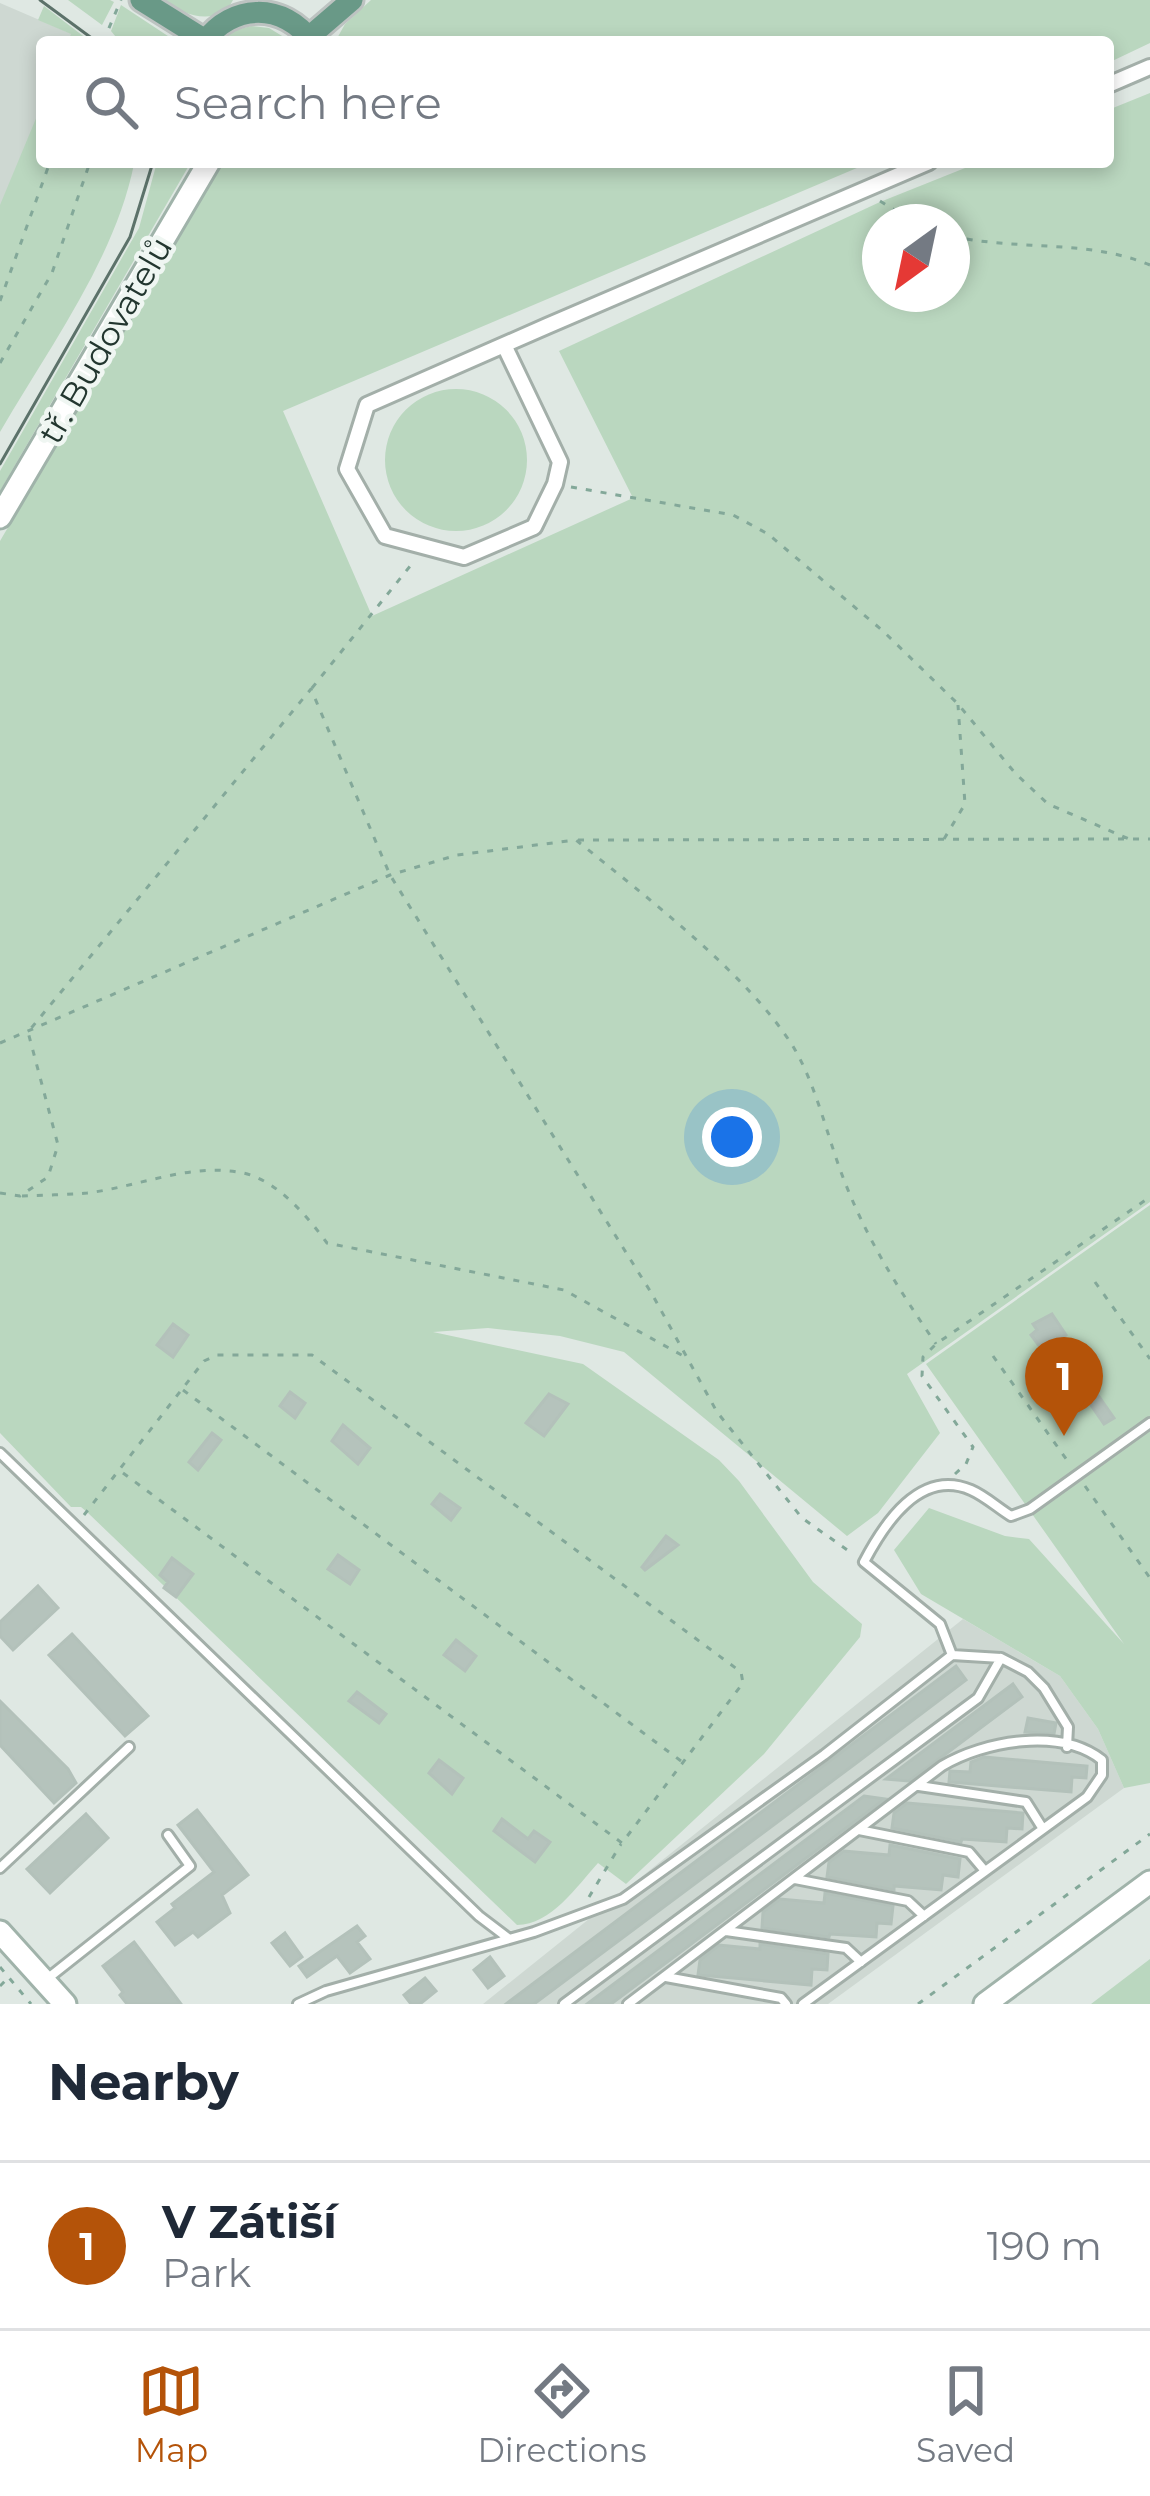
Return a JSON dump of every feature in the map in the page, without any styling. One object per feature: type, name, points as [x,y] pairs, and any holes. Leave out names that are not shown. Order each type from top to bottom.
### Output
[{"type":"main road","points":[[141,0],[197,36]]},
{"type":"main road","points":[[314,36],[352,0]]},
{"type":"main road","points":[[210,36],[250,6],[283,16],[306,36]]},
{"type":"street","points":[[1114,82],[1150,67]]},
{"type":"street","name":"tř. Budovatelů","points":[[0,517],[205,168]]},
{"type":"street","points":[[503,345],[560,462],[534,527],[464,557],[386,536],[346,469],[367,405],[503,345],[915,168]]},
{"type":"street","points":[[985,2004],[1150,1882]]},
{"type":"street","points":[[0,1932],[64,2004]]},
{"type":"lane","points":[[952,1654],[940,1624],[864,1562],[877,1538],[920,1490],[943,1485],[969,1489],[1011,1516],[1030,1509],[1150,1423]]},
{"type":"lane","points":[[0,1453],[479,1916],[509,1939]]},
{"type":"lane","points":[[298,2004],[326,1991],[509,1939],[623,1899],[824,1755],[952,1654],[1001,1658],[1028,1672],[1068,1727],[1067,1747]]},
{"type":"lane","points":[[564,2004],[978,1698],[1001,1658]]},
{"type":"lane","points":[[628,2004],[971,1749],[1040,1741],[1091,1752],[1102,1760],[1102,1775],[1087,1797],[803,2004]]},
{"type":"lane","points":[[0,1868],[129,1747]]},
{"type":"lane","points":[[918,1786],[1027,1802],[1043,1828]]},
{"type":"lane","points":[[858,1830],[969,1852],[985,1871]]},
{"type":"lane","points":[[46,1980],[190,1866],[168,1835]]},
{"type":"lane","points":[[794,1878],[908,1901],[924,1916]]},
{"type":"lane","points":[[725,1930],[846,1948],[861,1962]]},
{"type":"lane","points":[[664,1976],[781,1999],[786,2004]]},
{"type":"path","points":[[106,36],[121,0]]},
{"type":"path","points":[[0,301],[48,168]]},
{"type":"path","points":[[0,364],[52,273],[88,168]]},
{"type":"path","points":[[870,187],[883,204]]},
{"type":"path","points":[[970,240],[1119,252],[1150,265]]},
{"type":"path","points":[[555,484],[733,515],[768,534],[883,631],[958,704],[1015,773],[1048,804],[1129,839]]},
{"type":"path","points":[[28,1032],[423,549]]},
{"type":"path","points":[[310,689],[390,875],[652,1294],[717,1412],[802,1518],[864,1562]]},
{"type":"path","points":[[943,841],[965,804],[958,704]]},
{"type":"path","points":[[0,1043],[390,875],[457,855],[576,840],[1150,839]]},
{"type":"path","points":[[576,840],[764,1005],[796,1052],[882,1266],[936,1344]]},
{"type":"path","points":[[20,1196],[48,1177],[58,1144],[28,1032]]},
{"type":"path","points":[[0,1193],[89,1192],[216,1171],[248,1173],[283,1196],[327,1243],[564,1290],[687,1358]]},
{"type":"path","points":[[943,1485],[966,1464],[973,1447],[922,1376],[923,1358],[936,1344],[1150,1197]]},
{"type":"path","points":[[1095,1282],[1150,1359]]},
{"type":"path","points":[[87,1512],[204,1361],[217,1354],[312,1355],[741,1672],[743,1683],[622,1844],[580,1915]]},
{"type":"path","points":[[182,1389],[683,1763]]},
{"type":"path","points":[[119,1470],[622,1844]]},
{"type":"path","points":[[918,2004],[1150,1834]]},
{"type":"path","points":[[0,1966],[31,2004]]},
{"type":"path","points":[[0,1986],[10,1977]]},
{"type":"shaded area","points":[[0,3],[72,34],[36,36],[36,121],[0,209]]},
{"type":"shaded area","points":[[963,1619],[1060,1676],[1098,1729],[1124,1788],[828,2004],[483,2004]]},
{"type":"green space","points":[[68,0],[110,0],[114,2],[102,25]]},
{"type":"green space","points":[[163,0],[233,0],[226,12],[201,16]]},
{"type":"green space","points":[[371,0],[1150,0],[1150,43],[1114,60],[1114,36],[338,36]]},
{"type":"green space","points":[[121,5],[168,36],[115,36],[111,31]]},
{"type":"green space","points":[[44,6],[83,36],[70,36],[38,20]]},
{"type":"green space","points":[[251,26],[282,36],[227,36]]},
{"type":"green space","points":[[1150,93],[1150,1202],[907,1374],[940,1433],[878,1513],[847,1536],[624,1352],[560,1336],[488,1328],[433,1332],[583,1364],[719,1460],[813,1582],[862,1624],[860,1637],[764,1754],[626,1884],[598,1863],[552,1911],[517,1925],[87,1512],[71,1507],[0,1433],[0,541],[218,168],[857,168],[283,411],[372,616],[633,498],[559,351],[862,210],[862,312],[970,312],[970,204],[876,204],[965,168],[1114,168],[1114,108]]},
{"type":"green space","points":[[36,118],[36,168],[133,168],[96,269],[0,432],[0,205]]},
{"type":"green space","points":[[155,168],[188,168],[0,491],[0,471],[139,228]]},
{"type":"green space","points":[[456,389],[483,394],[506,410],[522,433],[527,460],[522,487],[506,510],[483,526],[456,531],[429,526],[406,510],[390,487],[385,460],[390,433],[406,410],[429,394]]},
{"type":"green space","points":[[1150,1205],[1150,1783],[1124,1788],[1098,1729],[1060,1676],[921,1594],[894,1550],[929,1508],[1005,1536],[1029,1539],[1124,1644],[926,1364]]},
{"type":"green space","points":[[1150,1959],[1150,2004],[1091,2004]]},
{"type":"building","points":[[1052,1314],[1066,1335],[1050,1348],[1046,1342],[1040,1347],[1031,1335],[1037,1330],[1033,1324]]},
{"type":"building","points":[[173,1324],[188,1335],[173,1357],[157,1345]]},
{"type":"building","points":[[1093,1388],[1114,1418],[1104,1424],[1084,1395]]},
{"type":"building","points":[[290,1392],[305,1403],[295,1418],[280,1406]]},
{"type":"building","points":[[549,1394],[568,1404],[544,1436],[526,1423]]},
{"type":"building","points":[[343,1425],[370,1448],[358,1464],[332,1441]]},
{"type":"building","points":[[212,1433],[221,1440],[198,1470],[189,1462]]},
{"type":"building","points":[[440,1494],[460,1508],[451,1520],[432,1504]]},
{"type":"building","points":[[666,1536],[678,1545],[645,1570],[642,1567]]},
{"type":"building","points":[[338,1555],[359,1570],[350,1584],[328,1569]]},
{"type":"building","points":[[172,1558],[193,1574],[176,1597],[164,1588],[168,1582],[160,1575]]},
{"type":"building","points":[[38,1586],[58,1608],[13,1650],[0,1636],[0,1622]]},
{"type":"building","points":[[72,1634],[148,1716],[125,1736],[49,1655]]},
{"type":"building","points":[[456,1640],[476,1656],[465,1671],[444,1655]]},
{"type":"building","points":[[956,1666],[966,1680],[855,1764],[534,2004],[506,2004]]},
{"type":"building","points":[[1013,1684],[1022,1697],[909,1781],[886,1779]]},
{"type":"building","points":[[357,1692],[386,1714],[379,1723],[349,1701]]},
{"type":"building","points":[[0,1701],[68,1769],[76,1783],[54,1803],[0,1745]]},
{"type":"building","points":[[1028,1718],[1056,1723],[1054,1734],[1025,1732]]},
{"type":"building","points":[[984,1757],[1087,1766],[1086,1778],[1072,1777],[1071,1792],[949,1782],[950,1771],[970,1772],[971,1762]]},
{"type":"building","points":[[439,1760],[463,1778],[452,1794],[429,1773]]},
{"type":"building","points":[[864,1796],[885,1799],[611,2004],[587,2004]]},
{"type":"building","points":[[907,1803],[1023,1813],[1022,1829],[1007,1828],[1006,1842],[961,1842],[892,1828],[894,1813]]},
{"type":"building","points":[[197,1810],[248,1875],[222,1895],[230,1913],[198,1937],[193,1932],[175,1945],[157,1922],[175,1908],[172,1904],[214,1872],[178,1825]]},
{"type":"building","points":[[86,1814],[108,1838],[50,1893],[27,1869]]},
{"type":"building","points":[[502,1819],[528,1839],[534,1831],[550,1842],[535,1862],[494,1831]]},
{"type":"building","points":[[890,1845],[960,1859],[958,1877],[943,1875],[941,1890],[894,1886],[894,1890],[827,1877],[829,1862],[844,1851],[889,1855]]},
{"type":"building","points":[[825,1893],[893,1906],[891,1924],[877,1923],[876,1937],[829,1937],[762,1928],[763,1912],[780,1899],[824,1903]]},
{"type":"building","points":[[357,1926],[365,1936],[357,1942],[370,1959],[350,1973],[337,1956],[307,1977],[299,1966]]},
{"type":"building","points":[[285,1933],[302,1957],[290,1966],[272,1943]]},
{"type":"building","points":[[134,1942],[181,2004],[127,2004],[120,1995],[123,1992],[103,1966]]},
{"type":"building","points":[[760,1944],[828,1954],[827,1970],[812,1969],[811,1985],[698,1975],[700,1960],[719,1945],[760,1949]]},
{"type":"building","points":[[490,1957],[504,1976],[488,1988],[474,1970]]},
{"type":"building","points":[[425,1978],[436,1991],[420,2004],[411,2004],[404,1995]]},
{"type":"tram line","points":[[40,0],[89,36]]},
{"type":"tram line","points":[[0,464],[130,237],[151,168]]},
{"type":"place","name":"V Zátiší","points":[[1064,1436]]}]
